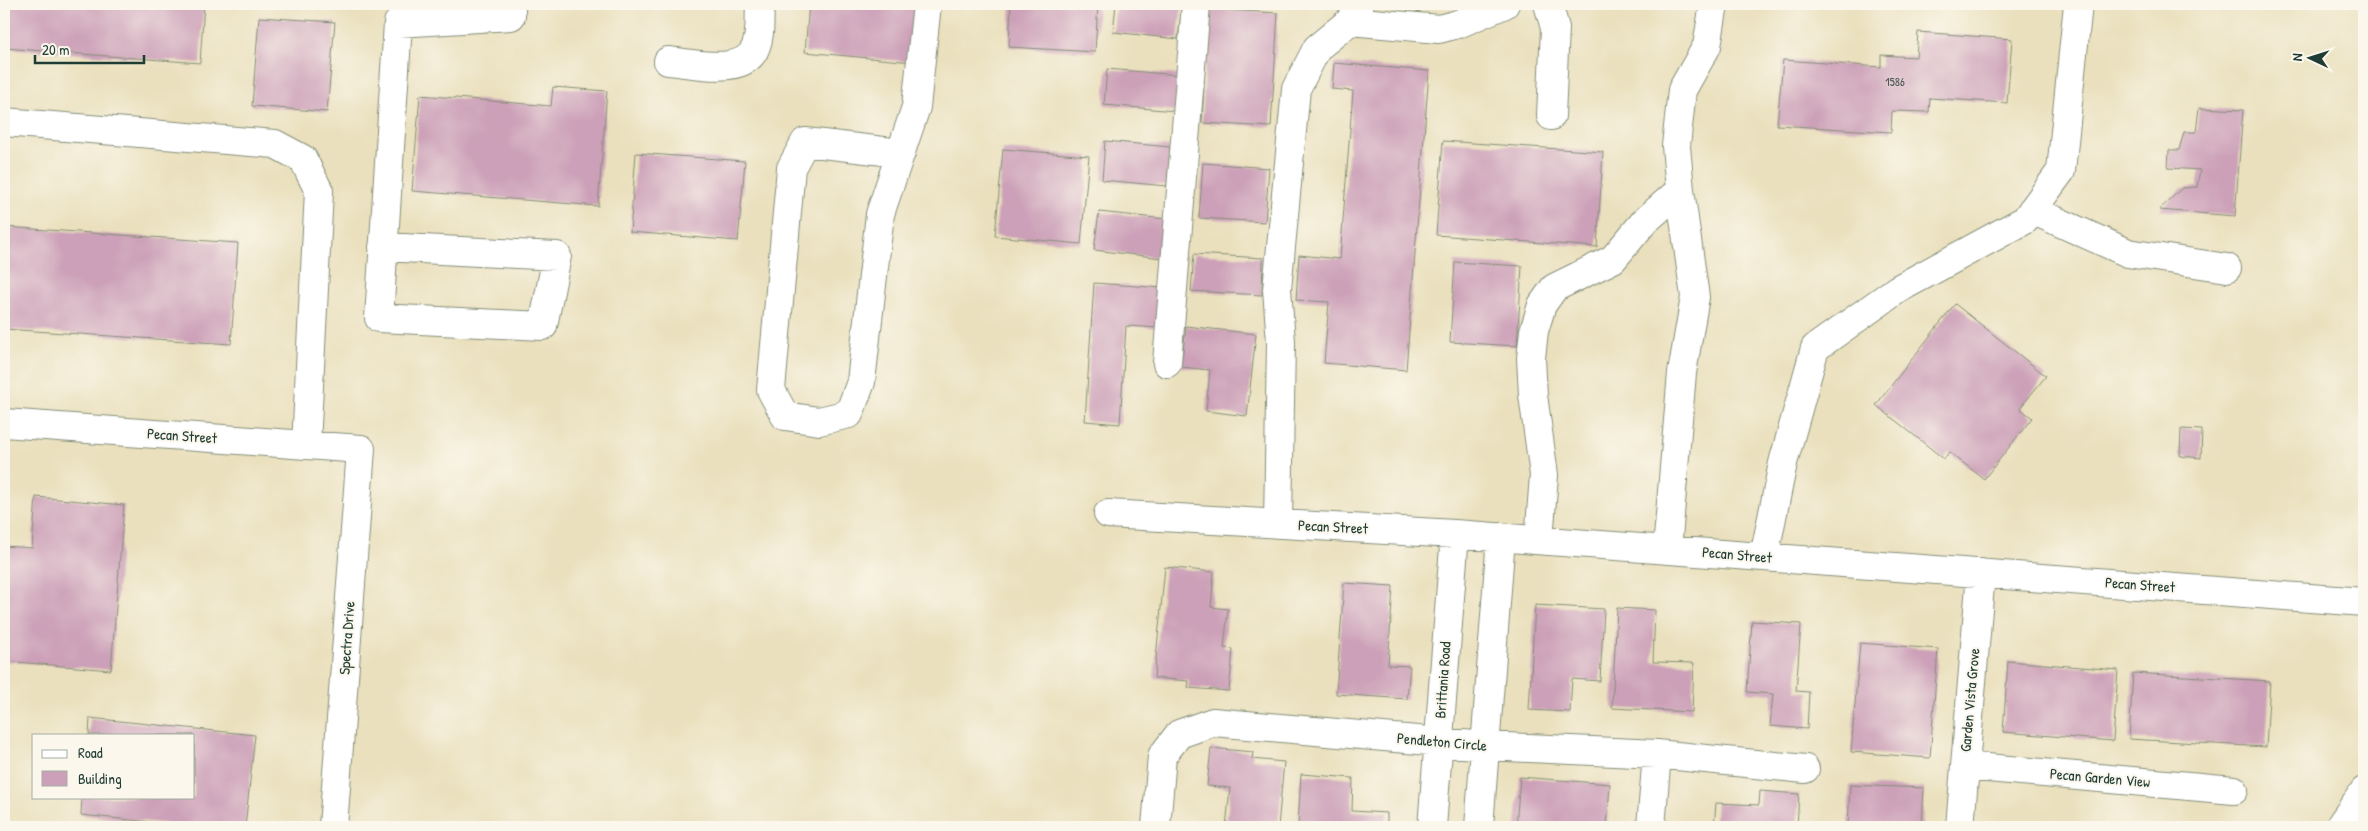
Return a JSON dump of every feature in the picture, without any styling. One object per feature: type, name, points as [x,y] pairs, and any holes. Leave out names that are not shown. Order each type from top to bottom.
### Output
[{"type":"street","points":[[383,246],[557,256],[543,326],[379,318],[383,246],[398,23],[511,16],[511,4]]},
{"type":"street","points":[[668,61],[732,66],[743,63],[752,54],[757,45],[760,4]]},
{"type":"street","points":[[901,153],[805,142],[790,168],[771,390],[785,416],[819,421],[849,414],[861,382],[880,214],[901,153],[916,107],[928,4]]},
{"type":"street","points":[[1167,363],[1196,4]]},
{"type":"street","points":[[1278,524],[1281,342],[1277,289],[1296,89],[1317,48],[1355,12],[1439,29],[1458,24],[1505,4]]},
{"type":"street","points":[[1548,4],[1555,28],[1551,116]]},
{"type":"street","points":[[1667,550],[1682,373],[1695,297],[1680,190],[1676,146],[1682,90],[1708,46],[1714,4]]},
{"type":"street","points":[[1764,557],[1783,463],[1815,348],[1898,289],[2025,220],[2061,172],[2078,4]]},
{"type":"street","points":[[4,122],[275,144],[304,159],[319,190],[306,445]]},
{"type":"street","points":[[1539,540],[1544,475],[1533,395],[1531,358],[1534,331],[1542,305],[1554,288],[1613,259],[1644,222],[1680,190]]},
{"type":"street","points":[[2032,210],[2128,253],[2227,268]]},
{"type":"street","name":"Pecan Street","points":[[4,423],[360,449]]},
{"type":"street","name":"Spectra Drive","points":[[333,827],[360,449]]},
{"type":"street","name":"Pecan Street","points":[[1108,514],[1454,534],[2364,602]]},
{"type":"street","name":"Brittania Road","points":[[1432,827],[1454,534]]},
{"type":"street","points":[[1479,827],[1501,538]]},
{"type":"street","name":"Garden Vista Grove","points":[[1960,827],[1980,573]]},
{"type":"street","name":"Pendleton Circle","points":[[1156,827],[1162,756],[1180,734],[1213,722],[1486,746],[1657,754],[1805,769]]},
{"type":"street","points":[[1651,827],[1657,754]]},
{"type":"street","name":"Pecan Garden View","points":[[1965,766],[2234,790]]},
{"type":"street","points":[[2339,827],[2364,791]]},
{"type":"building","points":[[4,4],[204,4],[200,63],[4,48]]},
{"type":"building","points":[[809,4],[917,4],[912,62],[805,52]]},
{"type":"building","points":[[1011,4],[1098,4],[1095,52],[1009,47]]},
{"type":"building","points":[[1116,4],[1182,4],[1178,39],[1113,32]]},
{"type":"building","points":[[1208,9],[1278,13],[1271,127],[1202,123]]},
{"type":"building","points":[[259,17],[335,22],[327,112],[252,106]]},
{"type":"building","points":[[1918,32],[2012,39],[2007,103],[1930,98],[1929,112],[1892,111],[1891,132],[1777,125],[1783,60],[1881,67],[1881,55],[1916,57]]},
{"type":"building","points":[[1334,63],[1429,71],[1406,370],[1324,363],[1329,302],[1296,300],[1299,255],[1340,259],[1353,91],[1332,89]]},
{"type":"building","points":[[1107,69],[1179,75],[1176,111],[1104,105]]},
{"type":"building","points":[[553,87],[607,91],[598,206],[412,191],[420,95],[551,106]]},
{"type":"building","points":[[2199,108],[2243,110],[2235,216],[2159,210],[2182,188],[2197,187],[2200,170],[2168,168],[2169,150],[2179,150],[2184,132],[2196,132]]},
{"type":"building","points":[[1105,141],[1170,147],[1167,186],[1102,180]]},
{"type":"building","points":[[1443,141],[1603,152],[1597,247],[1436,235]]},
{"type":"building","points":[[1003,149],[1089,156],[1081,244],[995,236]]},
{"type":"building","points":[[636,153],[745,161],[738,241],[630,232]]},
{"type":"building","points":[[1203,163],[1269,168],[1265,222],[1199,218]]},
{"type":"building","points":[[1099,212],[1166,219],[1162,258],[1094,250]]},
{"type":"building","points":[[4,227],[238,243],[231,344],[4,329]]},
{"type":"building","points":[[1194,254],[1263,258],[1262,295],[1191,291]]},
{"type":"building","points":[[1455,262],[1522,266],[1517,346],[1450,342]]},
{"type":"building","points":[[1094,283],[1164,288],[1161,328],[1126,326],[1120,424],[1085,421]]},
{"type":"building","points":[[1955,304],[2046,376],[2020,408],[2032,418],[1984,479],[1949,452],[1944,459],[1876,405]]},
{"type":"building","points":[[1186,326],[1256,334],[1247,416],[1206,411],[1210,370],[1181,367]]},
{"type":"building","points":[[2181,429],[2202,430],[2201,458],[2180,456]]},
{"type":"building","points":[[36,497],[124,505],[111,670],[4,661],[4,546],[32,548]]},
{"type":"building","points":[[1165,567],[1214,572],[1211,607],[1228,609],[1224,648],[1233,649],[1229,691],[1188,688],[1189,681],[1154,678]]},
{"type":"building","points":[[1344,583],[1393,586],[1388,665],[1410,666],[1407,699],[1336,694]]},
{"type":"building","points":[[1535,605],[1604,609],[1600,681],[1572,679],[1570,712],[1529,710]]},
{"type":"building","points":[[1617,608],[1655,610],[1653,662],[1694,663],[1692,712],[1612,708]]},
{"type":"building","points":[[1752,621],[1801,624],[1796,691],[1809,692],[1807,729],[1770,726],[1773,694],[1747,692]]},
{"type":"building","points":[[1860,643],[1938,649],[1930,758],[1851,752]]},
{"type":"building","points":[[2008,661],[2118,670],[2113,741],[2003,732]]},
{"type":"building","points":[[2133,673],[2270,681],[2266,747],[2129,739]]},
{"type":"building","points":[[90,718],[255,735],[245,827],[199,827],[81,815],[82,798],[195,798],[195,734],[89,734]]},
{"type":"building","points":[[1211,748],[1253,752],[1252,759],[1284,762],[1278,827],[1226,827],[1230,788],[1207,786]]},
{"type":"building","points":[[1301,774],[1353,778],[1352,811],[1387,813],[1387,827],[1298,827]]},
{"type":"building","points":[[1520,777],[1610,784],[1607,827],[1516,827]]},
{"type":"building","points":[[1850,785],[1924,788],[1922,827],[1848,827]]},
{"type":"building","points":[[1760,791],[1799,794],[1797,827],[1714,827],[1716,803],[1759,805]]},
{"type":"building","points":[[1996,824],[2026,826],[1995,827]]}]
